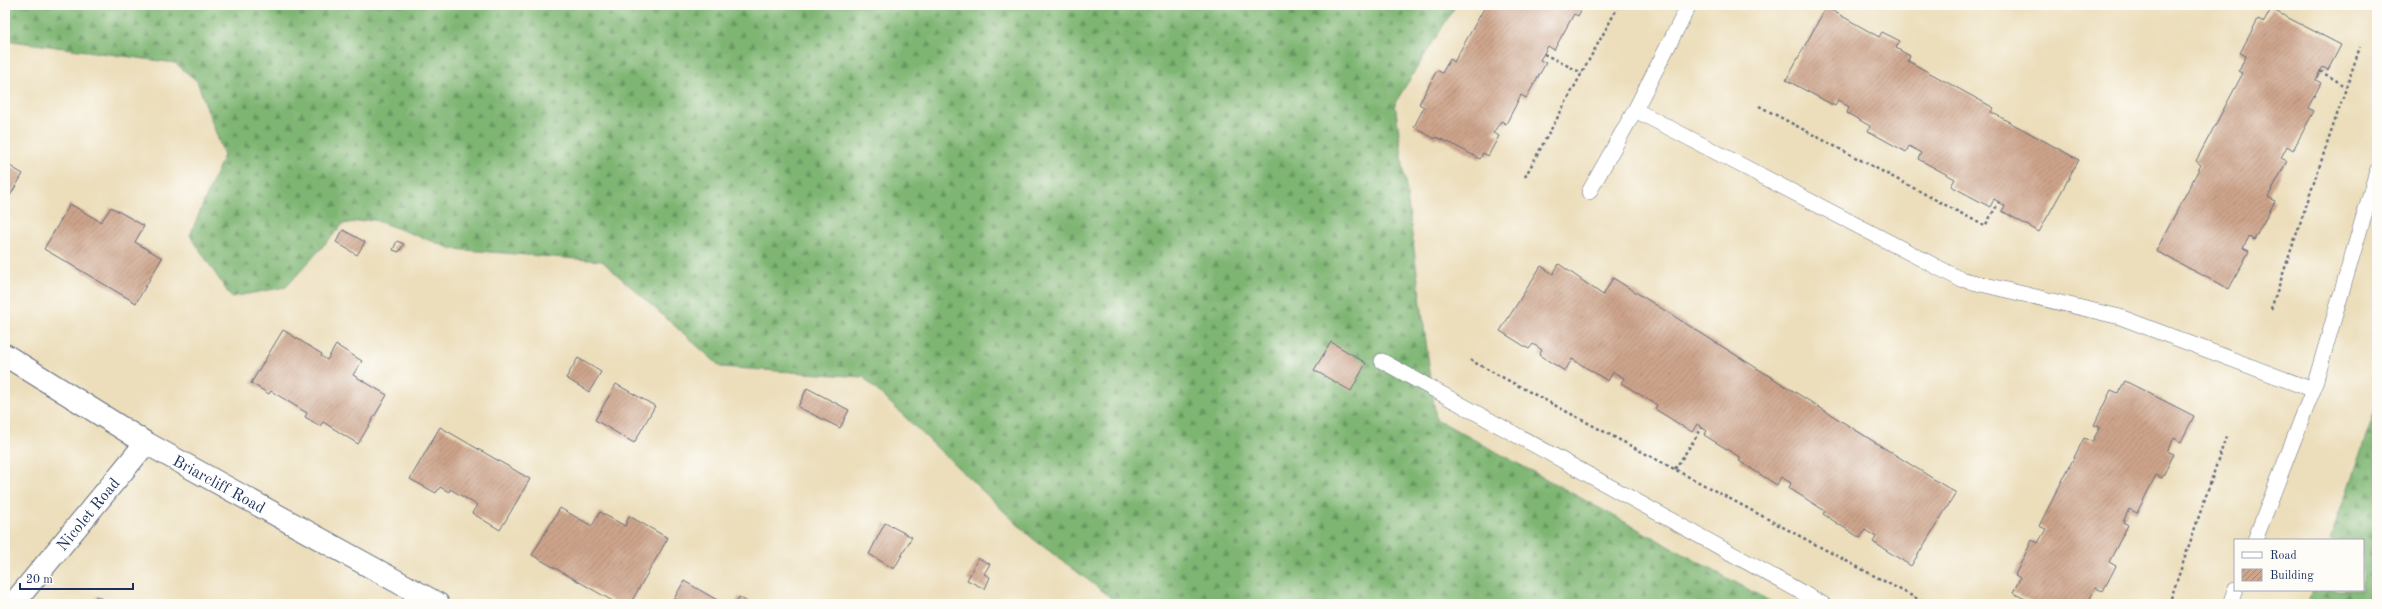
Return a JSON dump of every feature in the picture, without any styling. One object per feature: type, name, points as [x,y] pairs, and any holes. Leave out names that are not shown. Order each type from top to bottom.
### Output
[{"type":"street","name":"Briarcliff Road","points":[[5,355],[146,443],[438,604]]},
{"type":"street","name":"Nicolet Road","points":[[13,604],[146,443]]},
{"type":"lane","points":[[1589,192],[1635,110],[1689,5]]},
{"type":"lane","points":[[1635,110],[1960,279],[2120,317],[2313,390]]},
{"type":"lane","points":[[2255,539],[2313,390],[2377,170]]},
{"type":"lane","points":[[1382,361],[1823,604]]},
{"type":"lane","points":[[2230,604],[2235,591]]},
{"type":"path","points":[[1525,177],[1619,5]]},
{"type":"path","points":[[2271,309],[2360,47]]},
{"type":"path","points":[[1544,54],[1582,73]]},
{"type":"path","points":[[2320,72],[2347,87]]},
{"type":"path","points":[[1760,106],[1985,226],[1999,202]]},
{"type":"path","points":[[1470,360],[1927,604]]},
{"type":"path","points":[[1675,469],[1702,428]]},
{"type":"path","points":[[2169,604],[2227,434]]},
{"type":"green space","points":[[5,5],[1456,5],[1395,103],[1436,419],[1775,604],[1120,604],[1032,538],[863,377],[721,367],[602,261],[453,249],[372,219],[343,224],[286,287],[231,297],[190,235],[224,155],[197,81],[175,63],[5,40]]},
{"type":"green space","points":[[2377,405],[2377,604],[2308,604],[2312,591],[2364,591],[2364,539],[2330,539]]},
{"type":"building","points":[[1486,5],[1584,5],[1578,16],[1574,14],[1554,50],[1548,46],[1540,60],[1546,63],[1526,98],[1521,95],[1506,124],[1501,121],[1493,133],[1499,136],[1488,156],[1483,153],[1480,159],[1452,144],[1436,137],[1435,139],[1414,127],[1424,107],[1419,104],[1437,70],[1442,73],[1450,59],[1454,62]]},
{"type":"building","points":[[1826,7],[1879,37],[1882,32],[1900,41],[1896,48],[1910,56],[1908,61],[1994,108],[1991,112],[2079,160],[2039,232],[2002,211],[2005,206],[1994,199],[1990,207],[1951,186],[1955,179],[1918,159],[1921,153],[1909,146],[1906,152],[1868,131],[1870,126],[1847,113],[1849,107],[1838,100],[1835,106],[1786,80]]},
{"type":"building","points":[[2271,9],[2341,45],[2328,70],[2323,67],[2320,71],[2316,80],[2321,83],[2308,108],[2314,111],[2293,150],[2287,146],[2281,158],[2287,161],[2268,197],[2275,201],[2254,240],[2249,237],[2243,248],[2249,251],[2229,289],[2156,251],[2201,165],[2196,161],[2243,73],[2239,71],[2246,56],[2240,53],[2258,19],[2264,22]]},
{"type":"building","points":[[5,163],[23,174],[5,204]]},
{"type":"building","points":[[70,204],[101,222],[111,207],[144,226],[135,242],[162,258],[136,303],[44,249]]},
{"type":"building","points":[[343,230],[365,242],[357,255],[336,242]]},
{"type":"building","points":[[397,241],[404,244],[399,252],[393,250]]},
{"type":"building","points":[[1559,264],[1603,295],[1613,278],[1956,493],[1911,566],[1873,542],[1876,537],[1865,530],[1860,538],[1823,514],[1825,511],[1789,488],[1791,483],[1781,477],[1777,485],[1739,461],[1741,458],[1704,435],[1707,431],[1697,424],[1692,432],[1655,409],[1657,405],[1621,383],[1624,378],[1613,372],[1608,381],[1572,359],[1565,371],[1539,355],[1542,350],[1533,344],[1529,349],[1500,331],[1541,266],[1553,274]]},
{"type":"building","points":[[283,330],[322,354],[321,356],[327,360],[336,345],[362,361],[353,375],[387,395],[358,444],[323,422],[320,426],[305,417],[307,413],[271,391],[269,394],[251,383]]},
{"type":"building","points":[[1331,342],[1366,363],[1351,391],[1314,370]]},
{"type":"building","points":[[578,358],[601,372],[589,392],[566,378]]},
{"type":"building","points":[[2125,381],[2194,416],[2181,442],[2174,438],[2167,451],[2174,454],[2162,478],[2156,475],[2137,513],[2129,509],[2123,522],[2128,525],[2109,562],[2116,566],[2103,591],[2095,588],[2089,601],[2095,604],[2035,604],[2013,593],[2020,578],[2015,575],[2032,540],[2038,543],[2046,529],[2039,526],[2084,438],[2092,442],[2100,427],[2094,425],[2111,390],[2118,393]]},
{"type":"building","points":[[616,384],[655,406],[634,443],[595,420]]},
{"type":"building","points":[[807,388],[849,410],[840,428],[798,407]]},
{"type":"building","points":[[440,427],[530,479],[500,530],[472,513],[477,505],[450,489],[449,492],[440,487],[436,493],[410,479]]},
{"type":"building","points":[[560,508],[592,526],[600,512],[625,526],[629,516],[668,538],[630,604],[618,604],[532,555]]},
{"type":"building","points":[[885,523],[912,537],[894,569],[869,554]]},
{"type":"building","points":[[978,558],[990,564],[984,574],[990,577],[985,589],[967,580]]},
{"type":"building","points":[[684,581],[724,604],[671,604]]},
{"type":"building","points":[[96,596],[114,604],[93,604]]},
{"type":"building","points":[[739,597],[751,604],[735,604]]}]
